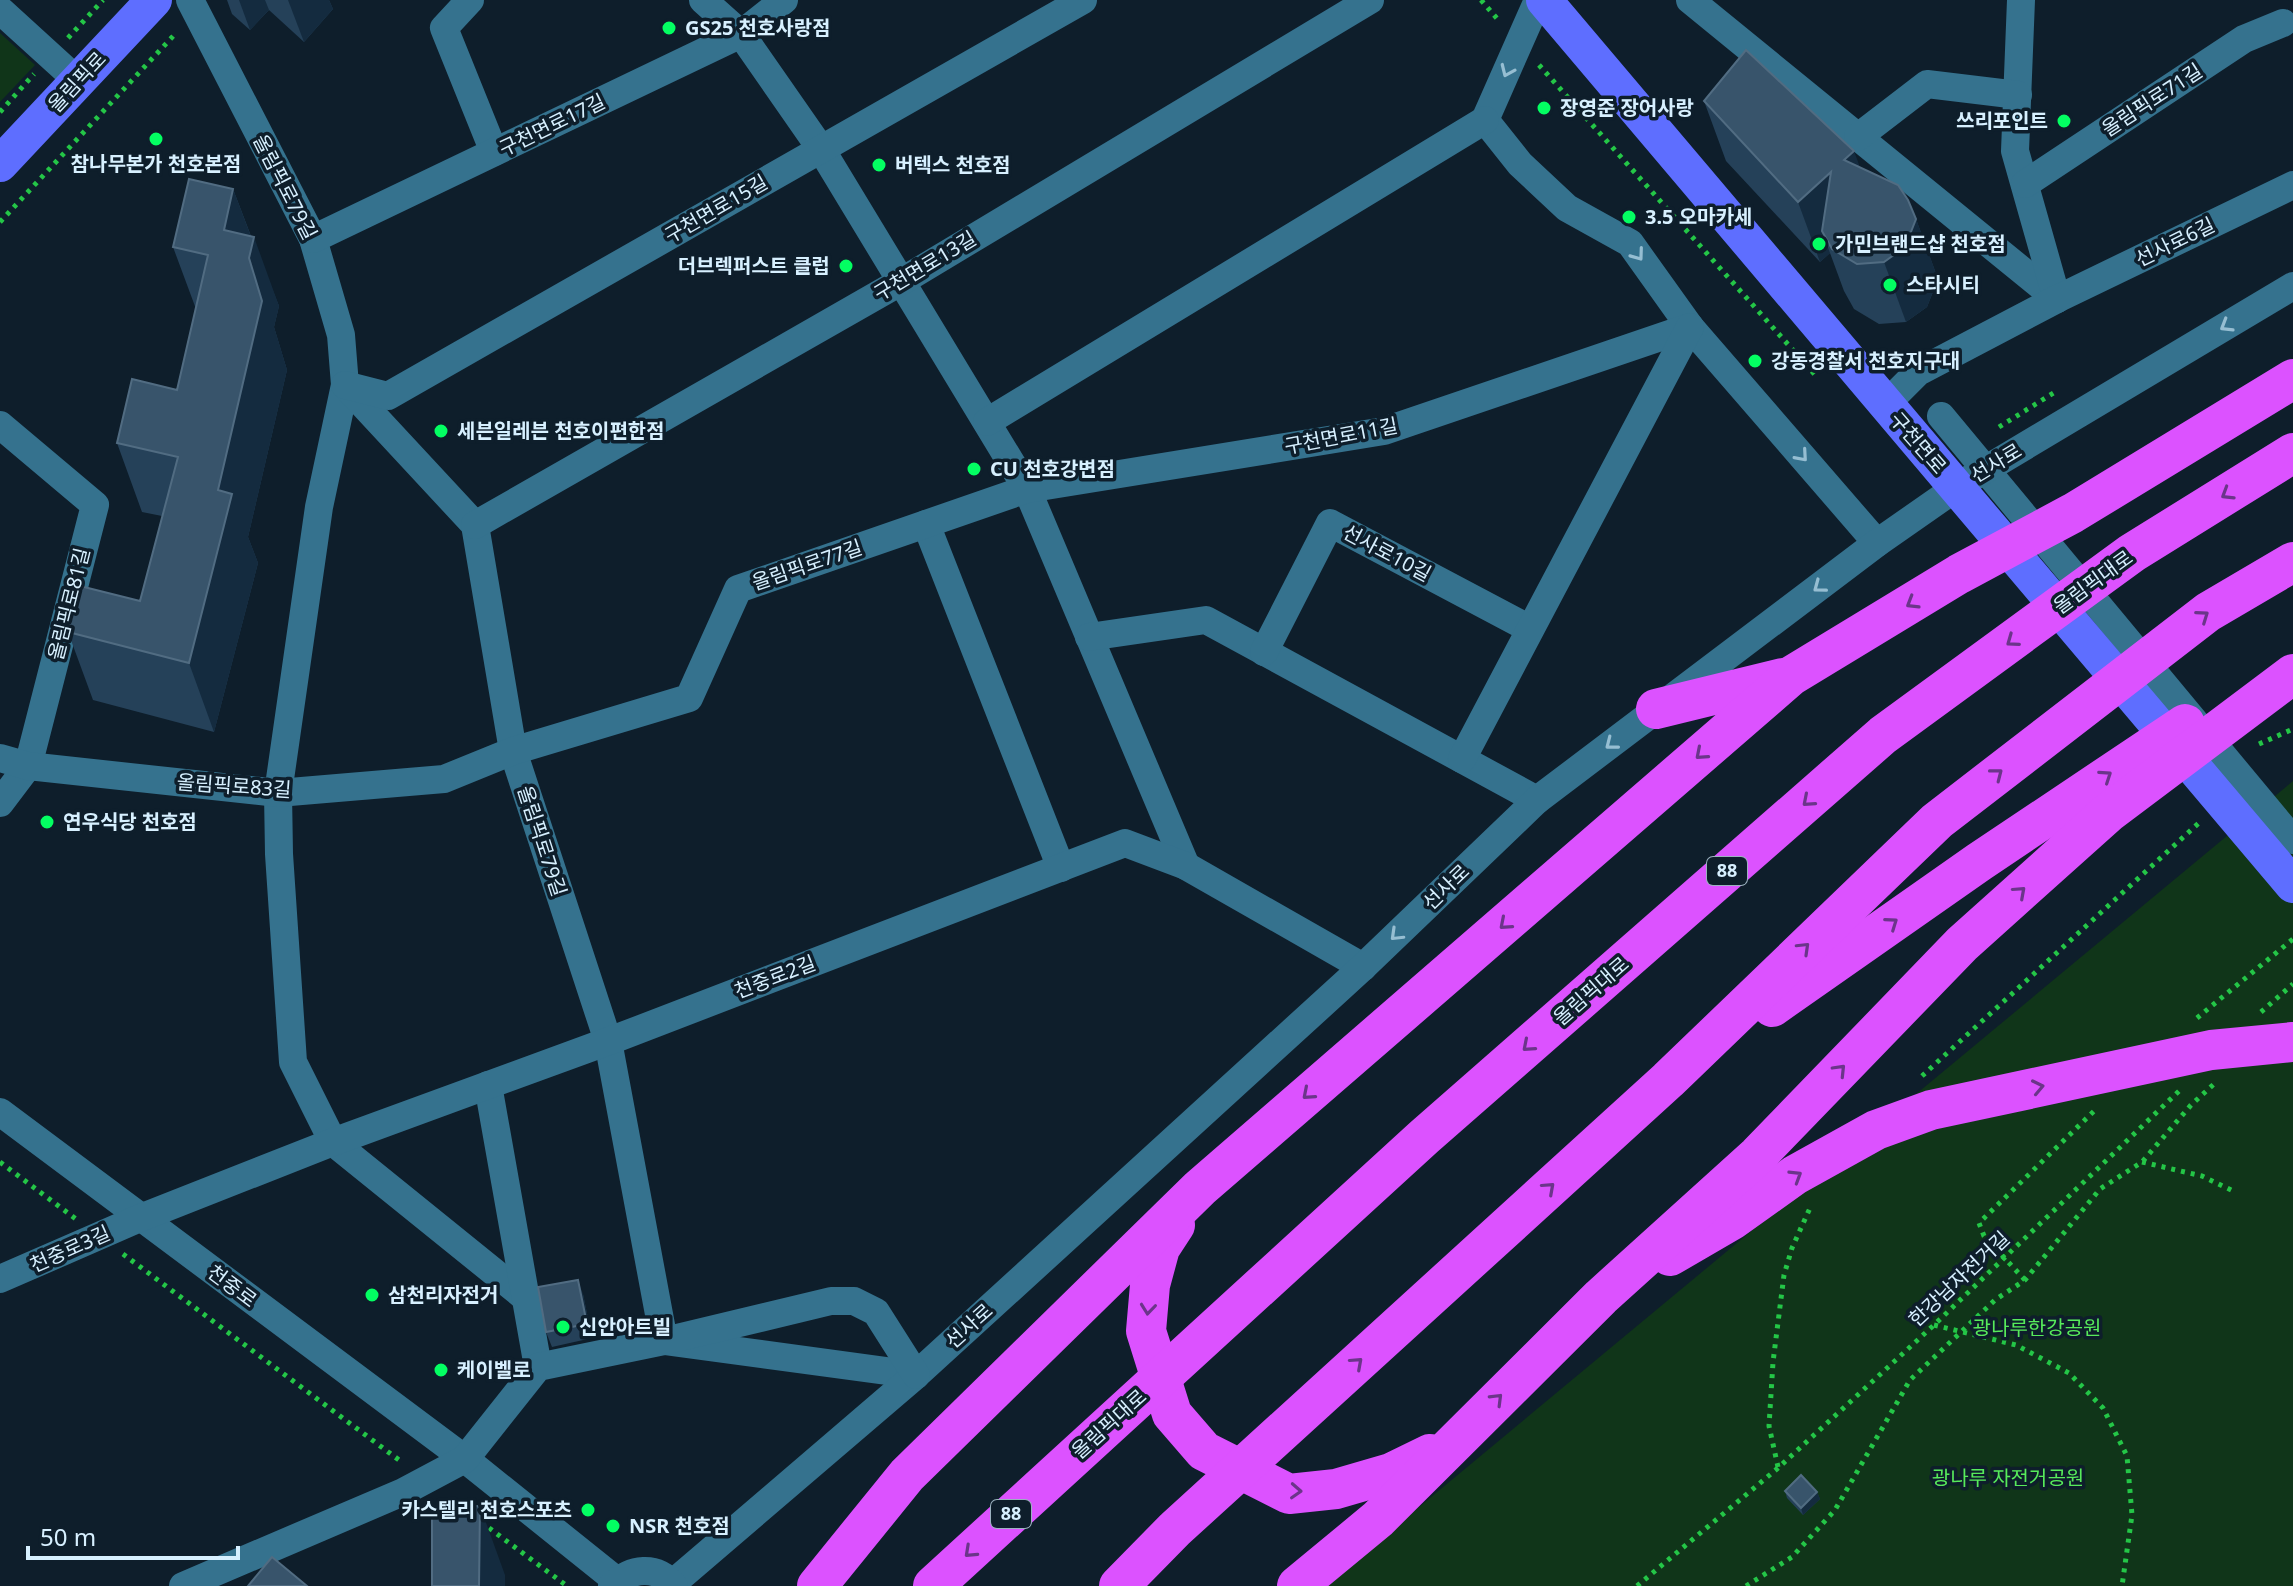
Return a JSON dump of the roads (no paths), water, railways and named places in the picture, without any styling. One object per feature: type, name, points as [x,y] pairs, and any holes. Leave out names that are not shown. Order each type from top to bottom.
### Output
[{"type":"highway","points":[[1959,574],[2046,499],[2293,353]]},
{"type":"highway","points":[[817,1586],[907,1475],[1200,1188],[1791,676],[1959,574],[2073,513],[2293,379]]},
{"type":"highway","name":"올림픽대로","points":[[933,1586],[1424,1137],[1883,735],[2132,553],[2293,453]]},
{"type":"highway","points":[[1119,1586],[1175,1529],[1668,1080],[1937,821],[2208,612],[2293,562]]},
{"type":"highway","points":[[1668,1080],[1992,853],[2266,669],[2293,659]]},
{"type":"highway","points":[[1297,1586],[1378,1519],[1601,1297],[1758,1155],[1973,934],[2108,813],[2293,674]]},
{"type":"highway","points":[[1656,709],[1791,676]]},
{"type":"highway","points":[[1601,1297],[1732,1220],[1795,1175],[1876,1130],[1931,1110],[2211,1050],[2293,1042]]},
{"type":"highway","points":[[1200,1188],[1160,1248],[1150,1285],[1146,1331],[1172,1414],[1204,1451],[1289,1494],[1336,1489],[1391,1473],[1454,1442]]},
{"type":"main road","name":"올림픽로","points":[[0,164],[154,0]]},
{"type":"main road","name":"구천면로","points":[[1541,0],[1885,405],[1927,427],[2221,803],[2293,885]]},
{"type":"street","points":[[470,0],[444,28],[494,152]]},
{"type":"street","points":[[703,0],[741,34],[821,149],[1027,489],[1186,866]]},
{"type":"street","name":"구천면로17길","points":[[313,239],[741,34],[784,0]]},
{"type":"street","name":"구천면로15길","points":[[345,385],[388,396],[1083,0]]},
{"type":"street","name":"구천면로13길","points":[[475,525],[902,281],[1370,0]]},
{"type":"street","points":[[987,422],[1485,120],[1541,0]]},
{"type":"street","points":[[1690,0],[2057,299]]},
{"type":"street","points":[[2021,0],[2015,151],[2057,299]]},
{"type":"street","name":"올림픽로79길","points":[[193,6],[313,239],[341,335],[345,385],[319,507],[278,793]]},
{"type":"street","points":[[0,10],[78,81]]},
{"type":"street","name":"올림픽로71길","points":[[2025,184],[2244,39],[2283,23]]},
{"type":"street","points":[[1858,137],[1927,84],[2018,95]]},
{"type":"street","points":[[1485,120],[1520,164],[1567,208],[1630,243],[1690,327],[1877,543]]},
{"type":"street","name":"선사로6길","points":[[1885,405],[1918,372],[2057,299],[2293,185]]},
{"type":"street","name":"선사로","points":[[615,1584],[632,1571],[645,1570],[657,1573],[673,1585],[916,1375],[1363,967],[1537,800],[1877,543],[1963,483],[2293,286]]},
{"type":"street","points":[[1462,759],[1690,327]]},
{"type":"street","name":"구천면로11길","points":[[1027,489],[1384,431],[1690,327]]},
{"type":"street","points":[[345,385],[475,525]]},
{"type":"street","points":[[1927,427],[2293,840]]},
{"type":"street","name":"올림픽로81길","points":[[0,803],[28,766],[95,505],[4,435]]},
{"type":"street","name":"올림픽로77길","points":[[513,751],[689,698],[738,589],[1027,489]]},
{"type":"street","name":"선사로10길","points":[[1264,652],[1330,523],[1530,629]]},
{"type":"street","points":[[926,524],[1061,868]]},
{"type":"street","name":"올림픽로79길","points":[[475,525],[513,751],[608,1041],[664,1341]]},
{"type":"street","points":[[1089,637],[1206,620],[1537,800]]},
{"type":"street","name":"올림픽로83길","points":[[0,758],[28,766],[278,793],[444,779],[513,751]]},
{"type":"street","points":[[278,793],[293,1062],[333,1142],[526,1298]]},
{"type":"street","name":"천중로2길","points":[[140,1218],[1125,843],[1186,866],[1363,967]]},
{"type":"street","points":[[488,1085],[538,1367]]},
{"type":"street","name":"천중로","points":[[0,1112],[465,1459],[615,1584]]},
{"type":"street","name":"천중로3길","points":[[0,1279],[140,1218]]},
{"type":"street","points":[[183,1586],[403,1492],[465,1459],[538,1367],[831,1301],[854,1301],[876,1312],[916,1375]]},
{"type":"street","points":[[664,1341],[916,1375]]},
{"type":"place","name":"GS25 천호사랑점","points":[[669,28]]},
{"type":"place","name":"장영준 장어사랑","points":[[1544,108]]},
{"type":"place","name":"쓰리포인트","points":[[2064,121]]},
{"type":"place","name":"참나무본가 천호본점","points":[[156,139]]},
{"type":"place","name":"버텍스 천호점","points":[[879,165]]},
{"type":"place","name":"3.5 오마카세","points":[[1629,217]]},
{"type":"place","name":"가민브랜드샵 천호점","points":[[1819,244]]},
{"type":"place","name":"더브렉퍼스트 클럽","points":[[846,266]]},
{"type":"place","name":"스타시티","points":[[1890,285]]},
{"type":"place","name":"강동경찰서 천호지구대","points":[[1755,361]]},
{"type":"place","name":"세븐일레븐 천호이편한점","points":[[441,431]]},
{"type":"place","name":"CU 천호강변점","points":[[974,469]]},
{"type":"place","name":"연우식당 천호점","points":[[47,822]]},
{"type":"place","name":"삼천리자전거","points":[[372,1295]]},
{"type":"place","name":"신안아트빌","points":[[563,1327]]},
{"type":"place","name":"케이벨로","points":[[441,1370]]},
{"type":"place","name":"카스텔리 천호스포츠","points":[[588,1510]]},
{"type":"place","name":"NSR 천호점","points":[[613,1526]]},
{"type":"park label","name":"광나루한강공원","points":[[2037,1328]]},
{"type":"park label","name":"광나루 자전거공원","points":[[2008,1478]]}]
